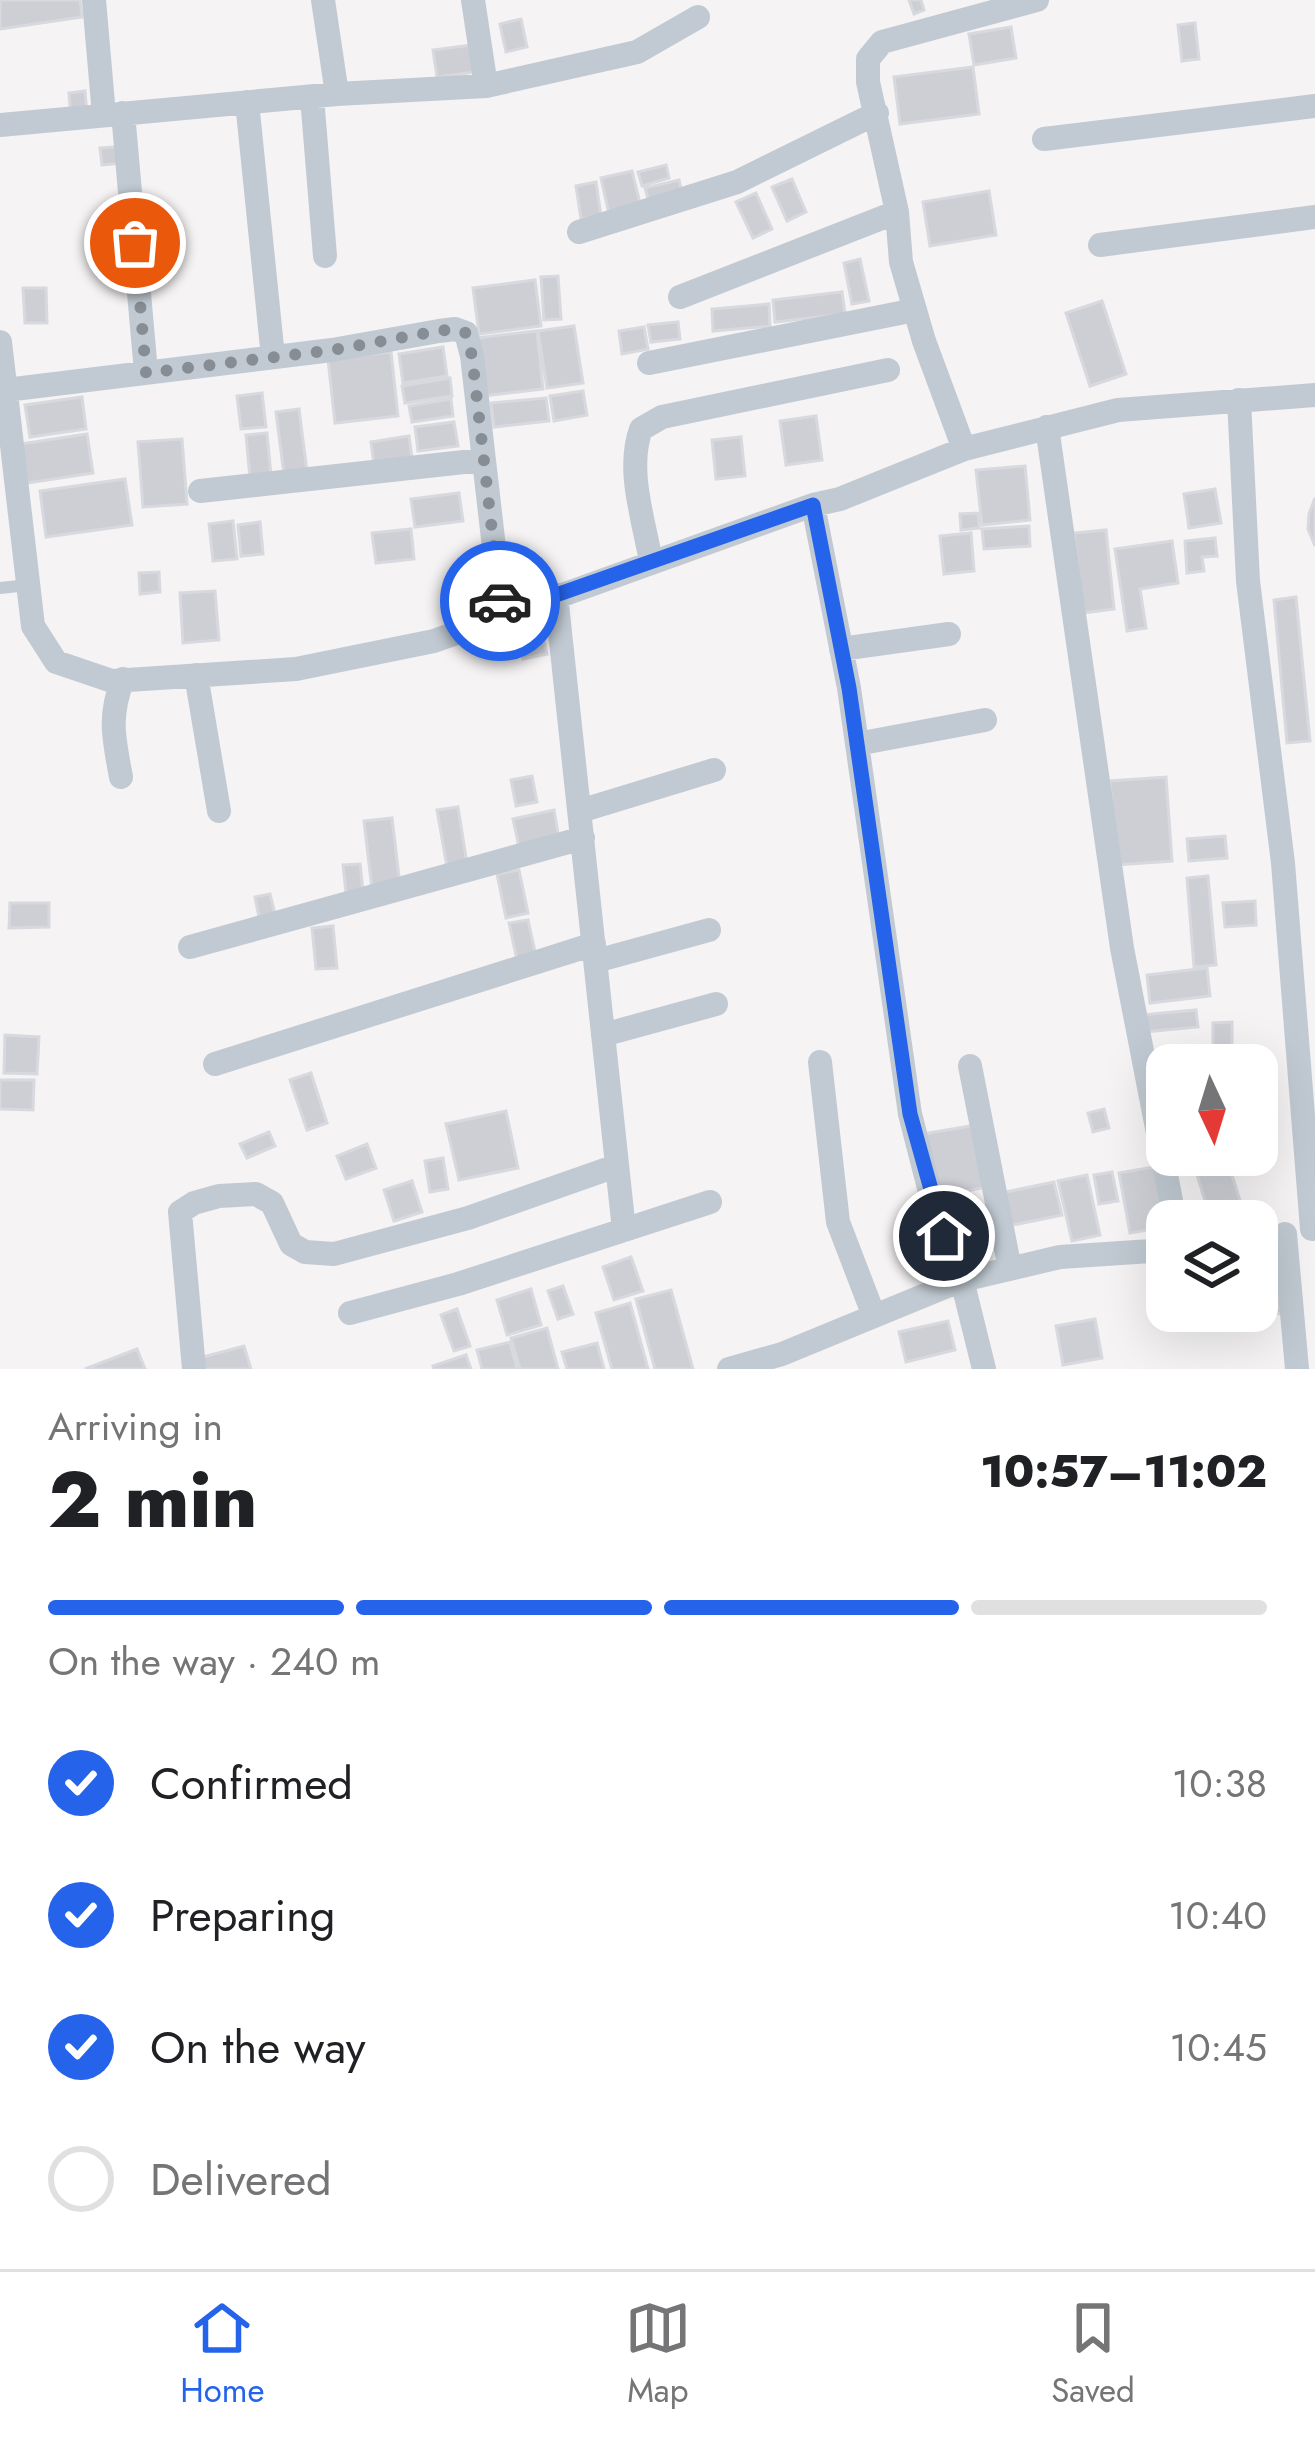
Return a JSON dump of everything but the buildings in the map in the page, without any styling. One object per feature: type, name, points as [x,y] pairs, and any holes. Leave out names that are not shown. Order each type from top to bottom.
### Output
[{"type":"street","points":[[94,0],[114,114],[146,373]]},
{"type":"street","points":[[323,0],[325,256]]},
{"type":"street","points":[[473,0],[486,86]]},
{"type":"street","points":[[964,448],[901,262],[897,212],[868,82],[868,59],[882,42],[1037,0]]},
{"type":"street","points":[[0,124],[486,86],[637,52],[698,17]]},
{"type":"street","points":[[247,102],[273,357]]},
{"type":"street","points":[[1044,140],[1315,106]]},
{"type":"street","points":[[579,232],[737,182],[877,113]]},
{"type":"street","points":[[680,297],[897,212]]},
{"type":"street","points":[[1100,244],[1315,217]]},
{"type":"street","points":[[649,363],[915,310]]},
{"type":"street","points":[[5,390],[455,329],[466,333],[502,617]]},
{"type":"street","points":[[0,342],[33,626],[56,662],[112,681],[296,669],[434,641],[840,499],[964,448],[1118,410],[1315,395]]},
{"type":"street","points":[[651,562],[635,468],[634,447],[641,429],[662,417],[888,370]]},
{"type":"street","points":[[1239,400],[1248,581],[1283,863],[1313,1229],[1278,1235]]},
{"type":"street","points":[[1048,427],[1122,948],[1171,1200]]},
{"type":"street","points":[[200,491],[482,460]]},
{"type":"street","points":[[813,505],[857,745],[910,1114],[985,1369]]},
{"type":"street","points":[[556,595],[623,1230]]},
{"type":"street","points":[[841,649],[949,634]]},
{"type":"street","points":[[196,675],[219,812]]},
{"type":"street","points":[[121,777],[112,723],[123,679]]},
{"type":"street","points":[[857,745],[985,720]]},
{"type":"street","points":[[580,812],[714,770]]},
{"type":"street","points":[[190,947],[583,838]]},
{"type":"street","points":[[214,1064],[595,953],[709,930]]},
{"type":"street","points":[[603,1035],[716,1004]]},
{"type":"street","points":[[820,1062],[838,1222],[874,1316]]},
{"type":"street","points":[[970,1066],[1010,1269]]},
{"type":"street","points":[[194,1369],[180,1212],[194,1202],[256,1194],[272,1203],[291,1244],[305,1252],[334,1254],[468,1218],[616,1166]]},
{"type":"street","points":[[350,1313],[458,1284],[710,1202]]},
{"type":"street","points":[[1285,1234],[1298,1369]]},
{"type":"street","points":[[729,1369],[782,1354],[962,1280],[1060,1257],[1146,1251]]},
{"type":"lane","points":[[0,588],[28,585]]},
{"type":"way so far","points":[[135,243],[146,373],[332,350],[439,331],[466,333],[500,601]]},
{"type":"route","points":[[500,601],[502,617],[813,505],[849,688],[910,1114],[944,1236]]}]
